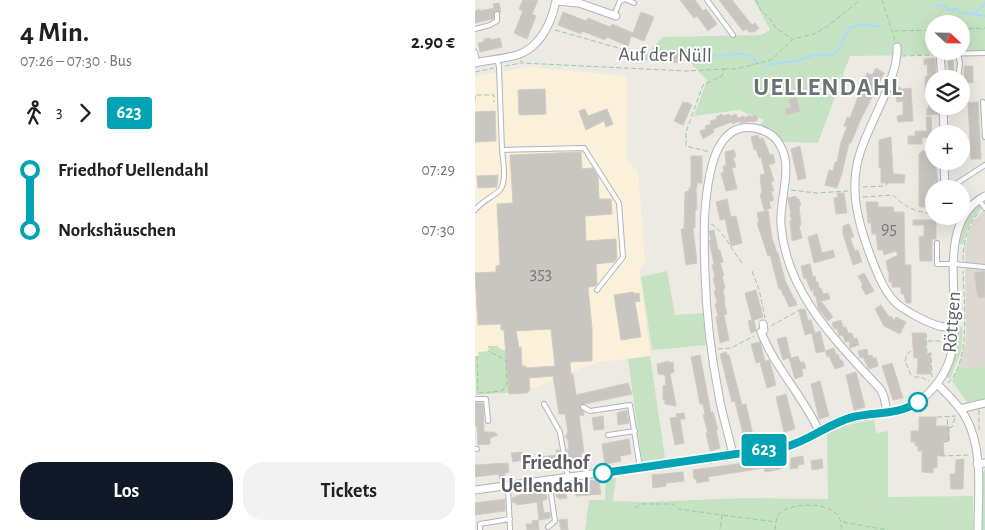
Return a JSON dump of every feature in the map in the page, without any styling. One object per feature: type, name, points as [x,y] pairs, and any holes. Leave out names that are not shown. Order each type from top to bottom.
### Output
[{"type":"street","points":[[476,63],[519,54],[531,47],[547,27],[556,1],[579,4],[615,15]]},
{"type":"street","points":[[897,46],[897,56],[891,76],[859,155],[855,191],[863,232],[880,280],[887,292],[897,303],[908,311],[938,326],[955,328]]},
{"type":"street","points":[[733,454],[719,397],[711,349],[707,313],[703,221],[709,180],[716,153],[727,135],[735,130],[748,127],[760,129],[769,133],[781,147],[785,159],[786,172],[780,207],[781,226],[789,264],[799,288],[824,328],[881,390],[887,412]]},
{"type":"street","name":"Röttgen","points":[[970,208],[982,198]]},
{"type":"street","name":"Röttgen","points":[[475,490],[794,445],[837,422],[854,417],[905,409],[914,405],[938,385],[953,347],[955,328],[955,237],[958,225]]},
{"type":"street","points":[[763,329],[767,348],[791,383],[819,431]]},
{"type":"street","points":[[938,385],[960,409],[974,437],[976,455],[981,464],[978,530]]},
{"type":"street","points":[[960,409],[982,403]]},
{"type":"lane","points":[[615,15],[620,1],[623,0]]},
{"type":"lane","points":[[627,0],[634,3]]},
{"type":"lane","points":[[707,0],[733,35]]},
{"type":"lane","points":[[475,29],[493,24],[497,21],[497,14]]},
{"type":"lane","points":[[475,52],[476,63]]},
{"type":"lane","points":[[970,54],[985,53]]},
{"type":"lane","points":[[475,210],[481,202],[499,191],[504,184],[499,67],[497,59]]},
{"type":"lane","points":[[983,102],[985,137]]},
{"type":"lane","points":[[503,150],[584,148],[619,203],[623,257],[597,290]]},
{"type":"lane","points":[[961,180],[985,165]]},
{"type":"lane","points":[[982,198],[985,208]]},
{"type":"lane","points":[[937,243],[937,264],[985,267]]},
{"type":"lane","points":[[475,399],[486,399],[488,420]]},
{"type":"lane","points":[[544,404],[560,432],[568,478]]},
{"type":"lane","points":[[583,406],[590,411],[631,405],[641,468]]},
{"type":"lane","points":[[608,435],[635,431]]},
{"type":"lane","points":[[549,480],[555,521],[549,527]]},
{"type":"lane","points":[[508,486],[510,530]]},
{"type":"lane","points":[[480,530],[480,524],[510,519]]},
{"type":"path","points":[[756,0],[761,10],[775,27],[793,39]]},
{"type":"path","points":[[723,69],[741,68],[771,60],[793,39],[814,34],[828,26],[860,0]]},
{"type":"path","points":[[882,0],[897,46]]},
{"type":"path","points":[[547,27],[629,51]]},
{"type":"path","points":[[970,29],[985,28]]},
{"type":"path","points":[[893,31],[925,30]]},
{"type":"path","name":"Auf der Nüll","points":[[519,54],[522,63],[686,71],[723,69],[721,76],[703,85],[686,132],[687,146],[716,153]]},
{"type":"path","points":[[904,56],[925,55]]},
{"type":"path","points":[[475,101],[475,95],[494,95]]},
{"type":"path","points":[[783,188],[816,193],[855,191],[885,186],[890,181]]},
{"type":"path","points":[[855,191],[864,197],[893,195],[900,202],[925,214]]},
{"type":"path","points":[[914,377],[925,378],[938,385],[951,380],[960,361],[965,325],[964,246],[969,227],[975,216],[985,208]]},
{"type":"path","points":[[703,221],[719,228],[730,248],[742,263]]},
{"type":"path","points":[[752,271],[766,316],[763,329]]},
{"type":"path","points":[[711,349],[731,348],[809,304]]},
{"type":"path","points":[[926,333],[927,354],[931,353],[932,378],[938,385]]},
{"type":"path","points":[[927,341],[939,341],[953,347]]},
{"type":"path","points":[[477,356],[478,393],[502,391],[507,384],[506,360],[488,351]]},
{"type":"path","points":[[911,352],[907,354],[905,361],[911,375]]},
{"type":"path","points":[[980,436],[982,403]]},
{"type":"path","points":[[943,442],[949,441],[947,416]]},
{"type":"path","points":[[937,417],[955,416],[952,427],[949,428]]},
{"type":"path","points":[[941,456],[976,455]]},
{"type":"path","points":[[635,508],[641,504],[673,504],[679,509],[776,522]]},
{"type":"path","points":[[775,530],[778,515],[783,510],[803,505],[817,505],[831,509],[839,514],[843,522],[841,530]]},
{"type":"path","points":[[720,530],[722,515]]},
{"type":"path","points":[[843,522],[887,530]]},
{"type":"shaded area","points":[[527,67],[627,76],[626,160],[638,171],[645,263],[639,270],[650,356],[600,362],[584,367],[527,393],[475,396],[475,77]]},
{"type":"shaded area","points":[[985,209],[985,367],[958,368],[965,343],[966,331],[965,247],[968,233],[974,221]]},
{"type":"green space","points":[[754,0],[985,0],[985,54],[970,54],[970,15],[925,15],[925,55],[850,56],[818,143],[783,142],[770,129],[760,125],[764,120],[739,110],[694,116],[707,80],[679,54],[665,54],[641,59],[663,37],[761,35],[770,30]]},
{"type":"green space","points":[[978,205],[982,208],[970,223],[970,215]]},
{"type":"green space","points":[[965,225],[969,225],[963,244],[958,244]]},
{"type":"green space","points":[[667,271],[675,315],[703,313],[706,345],[652,350],[641,277]]},
{"type":"green space","points":[[959,327],[963,327],[961,352],[950,379],[946,377],[955,352]]},
{"type":"green space","points":[[488,346],[497,346],[502,350],[506,350],[509,393],[476,395],[475,356],[479,356],[478,352],[489,351]]},
{"type":"green space","points":[[650,356],[665,458],[642,462],[628,359]]},
{"type":"green space","points":[[985,367],[985,401],[967,402],[952,381],[958,368]]},
{"type":"green space","points":[[874,420],[876,433],[888,431],[888,497],[973,496],[973,530],[585,530],[589,500],[605,500],[606,480],[616,478],[613,501],[647,502],[742,498],[828,499],[827,434],[847,425]]},
{"type":"green space","points":[[985,469],[985,530],[982,530],[981,476]]},
{"type":"building","points":[[523,0],[538,0],[532,14],[536,16],[527,39],[514,33],[523,11],[519,9]]},
{"type":"building","points":[[680,0],[695,0],[703,11],[706,9],[717,24],[708,31],[697,16],[694,18]]},
{"type":"building","points":[[719,0],[732,0],[752,25],[755,23],[759,28],[754,32],[749,32],[747,29],[743,31]]},
{"type":"building","points":[[499,3],[501,12],[495,11],[493,19],[475,23],[475,11],[494,8],[493,4]]},
{"type":"building","points":[[563,12],[586,21],[588,18],[610,27],[612,24],[633,33],[641,12],[654,17],[644,41],[631,36],[628,46],[607,37],[605,40],[582,31],[581,34],[558,25]]},
{"type":"building","points":[[490,38],[491,40],[500,38],[502,47],[480,52],[478,43]]},
{"type":"building","points":[[671,52],[679,54],[677,63],[668,61]]},
{"type":"building","points":[[924,59],[935,60],[936,70],[928,70],[927,64],[924,65]]},
{"type":"building","points":[[953,60],[954,70],[948,70],[948,61]]},
{"type":"building","points":[[964,66],[973,66],[973,83],[970,83],[970,70],[964,70]]},
{"type":"building","points":[[876,68],[884,73],[851,143],[849,143],[837,188],[825,185],[829,170],[833,171],[835,162],[837,162],[841,142],[847,127],[844,126],[847,117],[850,118],[867,73],[872,75]]},
{"type":"building","points":[[897,86],[902,89],[911,88],[913,121],[898,122],[897,116],[903,115],[903,101],[897,102],[895,92]]},
{"type":"building","points":[[545,89],[546,114],[519,115],[518,90]]},
{"type":"building","points":[[796,97],[800,111],[786,115],[785,109],[791,108],[789,100]]},
{"type":"building","points":[[683,102],[692,105],[683,125],[674,121]]},
{"type":"building","points":[[978,102],[981,159],[971,159],[969,115],[970,103]]},
{"type":"building","points":[[585,109],[588,116],[607,109],[613,124],[606,127],[604,121],[586,130],[579,111]]},
{"type":"building","points":[[495,111],[496,141],[475,142],[475,112]]},
{"type":"building","points":[[722,114],[723,116],[729,114],[730,116],[736,114],[739,121],[713,129],[714,132],[703,139],[700,131],[706,129],[705,126],[711,124],[710,121],[717,119],[716,117]]},
{"type":"building","points":[[756,115],[758,120],[740,123],[738,118],[744,116],[744,118]]},
{"type":"building","points":[[926,117],[931,117],[931,125],[927,125]]},
{"type":"building","points":[[915,131],[925,131],[925,138],[922,138],[922,144],[908,144],[908,136],[915,136]]},
{"type":"building","points":[[758,135],[759,139],[763,138],[770,155],[773,154],[775,163],[769,165],[774,181],[771,182],[774,191],[771,191],[774,200],[769,202],[771,208],[764,210],[760,194],[762,194],[760,175],[765,174],[761,157],[759,158],[756,149],[754,150],[751,137]]},
{"type":"building","points":[[891,137],[893,174],[905,175],[904,183],[881,183],[879,140]]},
{"type":"building","points":[[800,146],[806,178],[798,180],[791,149]]},
{"type":"building","points":[[734,150],[736,157],[733,157],[736,167],[732,168],[737,189],[726,191],[721,173],[724,173],[723,166],[726,166],[725,152]]},
{"type":"building","points":[[925,151],[925,170],[936,170],[938,180],[925,180],[925,207],[919,206],[919,154]]},
{"type":"building","points":[[581,152],[582,169],[593,168],[598,177],[599,199],[611,199],[612,214],[585,216],[586,241],[616,239],[617,258],[614,262],[596,264],[597,284],[588,287],[592,328],[592,361],[570,362],[571,375],[573,374],[576,395],[628,383],[632,394],[580,405],[584,412],[584,415],[579,416],[584,452],[581,453],[582,462],[572,464],[571,457],[568,457],[568,440],[565,437],[568,432],[565,414],[559,414],[553,376],[529,378],[530,390],[527,393],[509,394],[504,330],[501,330],[501,324],[478,325],[475,273],[496,272],[496,266],[500,265],[497,204],[513,203],[510,155]],"holes":[[[551,329],[555,366],[526,368],[526,366],[522,366],[521,347],[519,348],[516,331]]]},
{"type":"building","points":[[691,156],[702,156],[702,183],[697,183],[696,187],[697,210],[695,210],[695,228],[693,228],[697,263],[686,265],[681,229],[684,229],[685,192],[689,191],[691,187]]},
{"type":"building","points":[[498,175],[497,187],[478,188],[477,176]]},
{"type":"building","points":[[837,193],[844,193],[847,213],[836,214],[834,198],[838,197]]},
{"type":"building","points":[[796,196],[801,205],[799,206],[801,225],[799,226],[802,238],[792,241],[790,221],[792,221],[788,198]]},
{"type":"building","points":[[727,199],[731,217],[736,216],[742,243],[731,246],[725,219],[720,220],[716,202]]},
{"type":"building","points":[[866,202],[878,202],[878,207],[893,207],[894,212],[904,212],[905,265],[911,265],[911,303],[906,303],[904,294],[901,294],[901,287],[892,287],[892,282],[889,282],[889,271],[886,261],[898,255],[896,251],[884,255],[883,250],[878,250],[876,234],[872,234],[871,223],[868,223]]},
{"type":"building","points":[[768,210],[772,238],[785,280],[797,305],[789,307],[781,289],[779,289],[770,255],[768,256],[757,223],[759,222],[757,213]]},
{"type":"building","points":[[913,220],[925,220],[925,225],[936,225],[936,239],[932,239],[932,261],[920,261],[919,237],[924,236],[924,225],[913,225]]},
{"type":"building","points":[[849,224],[854,237],[850,238],[855,251],[858,250],[862,262],[853,265],[843,234],[843,226]]},
{"type":"building","points":[[714,230],[718,250],[720,250],[723,262],[720,263],[724,275],[722,276],[725,288],[723,289],[724,302],[727,314],[724,315],[729,340],[720,343],[715,304],[717,303],[714,291],[716,290],[713,278],[715,277],[712,265],[714,264],[709,241],[711,240],[709,231]]},
{"type":"building","points":[[817,234],[822,253],[833,250],[835,257],[814,263],[808,237]]},
{"type":"building","points":[[810,264],[813,277],[815,276],[819,288],[821,288],[823,294],[828,293],[830,299],[821,301],[833,317],[828,321],[818,308],[813,290],[811,291],[806,278],[804,279],[801,266]]},
{"type":"building","points":[[985,271],[985,297],[978,298],[974,273]]},
{"type":"building","points":[[864,273],[874,291],[866,295],[858,276]]},
{"type":"building","points":[[756,290],[763,317],[754,320],[756,331],[751,333],[748,321],[752,320],[745,293]]},
{"type":"building","points":[[634,292],[634,294],[639,293],[640,301],[635,302],[641,337],[621,340],[614,295]]},
{"type":"building","points":[[881,305],[894,321],[896,317],[906,322],[900,334],[884,326],[875,309]]},
{"type":"building","points":[[805,309],[815,333],[820,331],[825,351],[816,353],[812,333],[805,335],[799,311]]},
{"type":"building","points":[[841,320],[843,327],[846,327],[848,333],[852,333],[854,339],[857,338],[859,345],[850,348],[849,341],[845,342],[843,335],[839,336],[837,329],[834,329],[832,323]]},
{"type":"building","points":[[912,333],[925,333],[926,354],[930,354],[931,374],[917,374],[918,358],[914,358]]},
{"type":"building","points":[[786,337],[791,358],[798,356],[800,362],[804,362],[806,368],[802,369],[803,376],[795,379],[789,358],[783,360],[777,339]]},
{"type":"building","points":[[760,342],[765,361],[763,362],[769,360],[776,385],[767,388],[760,362],[756,363],[751,344]]},
{"type":"building","points":[[834,348],[836,355],[838,354],[844,366],[835,369],[825,351]]},
{"type":"building","points":[[867,349],[868,356],[872,355],[873,358],[876,358],[878,366],[869,369],[863,357],[860,358],[858,351]]},
{"type":"building","points":[[726,352],[729,355],[742,405],[746,404],[754,440],[745,442],[735,401],[732,402],[720,354]]},
{"type":"building","points":[[700,355],[711,413],[713,412],[718,430],[716,430],[720,448],[710,451],[703,415],[705,414],[703,404],[700,404],[691,357]]},
{"type":"building","points":[[669,361],[669,363],[673,362],[674,372],[670,374],[676,406],[665,404],[665,400],[663,400],[663,386],[666,385],[665,375],[658,374],[657,364]]},
{"type":"building","points":[[892,363],[903,398],[893,400],[882,366]]},
{"type":"building","points":[[856,372],[865,407],[854,410],[846,375]]},
{"type":"building","points":[[820,381],[829,416],[819,419],[811,384]]},
{"type":"building","points":[[786,394],[795,429],[784,432],[776,397]]},
{"type":"building","points":[[475,403],[483,403],[484,432],[494,432],[498,435],[490,438],[490,444],[478,445],[477,426],[475,426]]},
{"type":"building","points":[[627,410],[629,423],[618,425],[617,413]]},
{"type":"building","points":[[684,413],[685,419],[680,419],[684,443],[675,445],[670,418],[677,417],[676,414]]},
{"type":"building","points":[[603,416],[604,429],[594,430],[592,418]]},
{"type":"building","points":[[919,417],[936,417],[936,426],[949,426],[949,441],[943,441],[944,455],[937,456],[937,468],[933,468],[933,473],[922,472],[922,451],[918,451],[918,446],[915,446],[915,442],[911,442],[911,431],[919,431]]},
{"type":"building","points":[[629,439],[631,454],[620,456],[621,461],[605,464],[602,444]]},
{"type":"building","points":[[556,450],[559,450],[562,465],[542,465],[543,467],[532,469],[530,458],[557,455]]},
{"type":"building","points":[[522,452],[523,460],[513,462],[511,453]]},
{"type":"building","points":[[803,456],[804,464],[798,465],[798,468],[790,469],[791,458]]},
{"type":"building","points":[[781,458],[783,468],[776,470],[765,472],[764,468],[708,477],[709,481],[697,483],[696,479],[694,479],[693,470]]},
{"type":"building","points":[[822,459],[823,468],[812,470],[811,461]]},
{"type":"building","points":[[964,459],[963,489],[951,489],[950,474],[955,474],[956,460]]},
{"type":"building","points":[[508,463],[509,472],[505,473],[505,478],[499,479],[499,474],[475,477],[475,465]]},
{"type":"building","points":[[683,472],[684,481],[666,483],[666,486],[653,488],[652,475]]},
{"type":"building","points":[[595,480],[599,483],[601,494],[576,496],[575,487],[590,485],[589,481]]},
{"type":"building","points":[[565,489],[567,498],[559,499],[556,497],[557,490]]},
{"type":"building","points":[[544,492],[547,499],[542,501],[544,513],[550,512],[550,518],[539,520],[537,502],[517,505],[513,503],[512,498],[524,493]]},
{"type":"building","points":[[505,499],[505,511],[475,515],[475,503]]},
{"type":"building","points":[[567,519],[568,530],[561,530],[559,520]]},
{"type":"building","points":[[538,520],[539,530],[527,530],[526,524],[532,524],[532,521]]},
{"type":"waterway","points":[[974,14],[985,4]]},
{"type":"waterway","points":[[936,6],[943,5],[949,10],[956,9],[960,12],[985,16]]},
{"type":"waterway","points":[[767,65],[800,60],[814,55],[834,55],[850,27],[860,25],[880,26]]},
{"type":"waterway","points":[[641,62],[662,51],[688,55],[718,56]]},
{"type":"waterway","points":[[723,56],[745,54],[752,57],[758,63]]},
{"type":"bus line","name":"623","points":[[603,473],[794,445],[837,422],[854,417],[905,409],[918,402]]},
{"type":"place","name":"Friedhof Uellendahl","points":[[603,473]]},
{"type":"district","name":"UELLENDAHL","points":[[828,86]]}]
